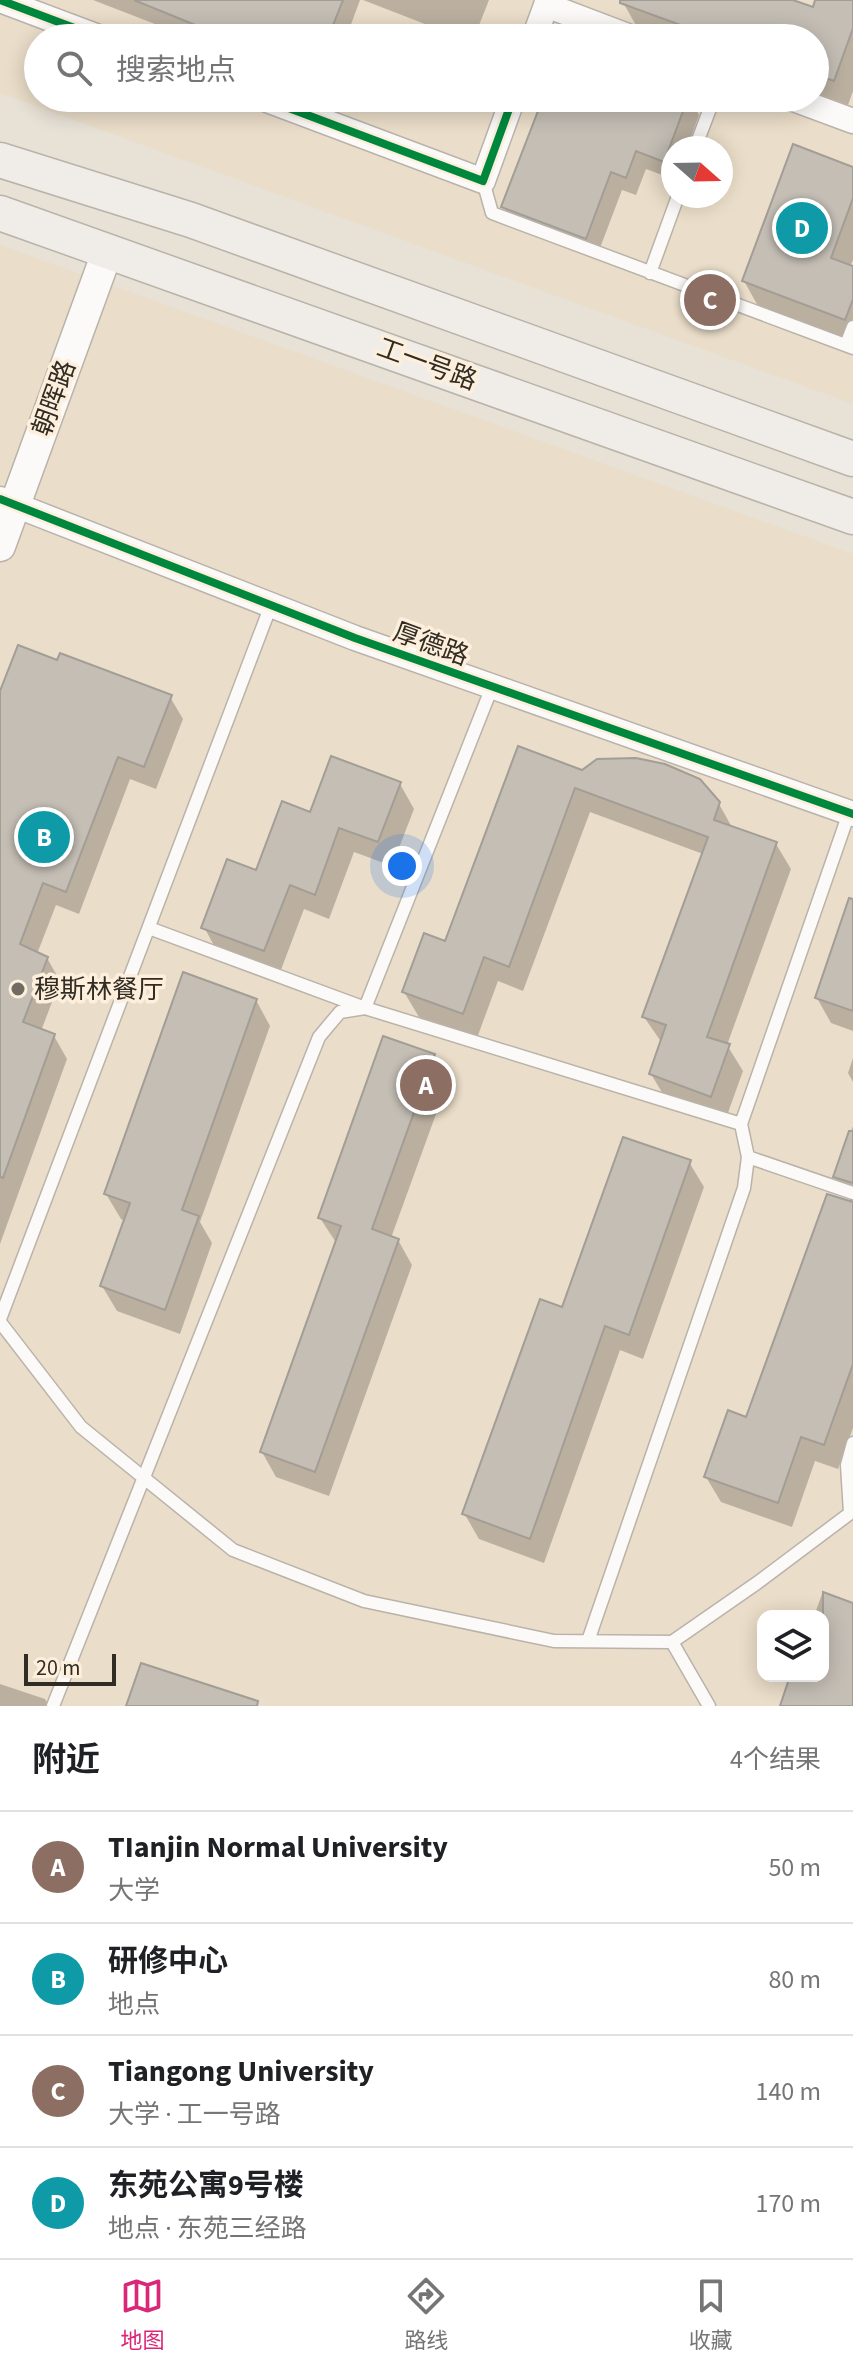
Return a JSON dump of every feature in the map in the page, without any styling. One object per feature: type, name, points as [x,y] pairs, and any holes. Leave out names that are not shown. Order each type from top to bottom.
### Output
[{"type":"main road","points":[[0,160],[191,220],[853,459]]},
{"type":"main road","name":"工一号路","points":[[0,213],[853,517]]},
{"type":"street","points":[[0,0],[64,24]]},
{"type":"street","points":[[539,24],[547,2],[600,24]]},
{"type":"street","points":[[299,112],[483,181],[508,112]]},
{"type":"street","points":[[829,112],[853,121]]},
{"type":"street","name":"朝晖路","points":[[0,546],[7,501],[108,250]]},
{"type":"street","name":"厚德路","points":[[7,501],[271,605],[492,687],[851,814]]},
{"type":"lane","points":[[700,136],[709,112]]},
{"type":"lane","points":[[483,181],[492,213],[850,347],[853,327]]},
{"type":"lane","points":[[650,273],[674,208]]},
{"type":"lane","points":[[271,605],[0,1320],[81,1427],[233,1550],[364,1601],[554,1641],[672,1642],[852,1511],[847,1465],[853,1443]]},
{"type":"lane","points":[[365,1008],[492,687]]},
{"type":"lane","points":[[588,1641],[744,1188],[748,1157],[741,1124],[851,814]]},
{"type":"lane","points":[[149,928],[365,1008],[741,1124]]},
{"type":"lane","points":[[53,1706],[319,1037],[340,1012],[365,1008]]},
{"type":"lane","points":[[748,1157],[853,1193]]},
{"type":"lane","points":[[672,1642],[709,1706]]},
{"type":"shaded area","points":[[0,0],[853,0],[853,404],[52,112],[829,112],[829,24],[24,24],[24,102],[0,93]]},
{"type":"shaded area","points":[[0,245],[853,554],[853,1706],[0,1706]]},
{"type":"building","points":[[134,0],[343,0],[334,24],[193,24]]},
{"type":"building","points":[[620,0],[793,0],[813,7],[815,0],[853,0],[853,28],[834,81],[829,79],[829,24],[678,24],[620,3]]},
{"type":"building","points":[[538,112],[683,112],[674,136],[661,136],[661,161],[636,151],[626,178],[611,172],[586,239],[501,207]]},
{"type":"building","points":[[793,144],[853,167],[853,198],[831,258],[853,266],[853,299],[845,320],[742,281]]},
{"type":"building","points":[[18,645],[57,660],[60,653],[172,695],[144,767],[118,757],[66,892],[43,883],[20,944],[48,957],[23,1022],[55,1034],[3,1178],[0,1177],[0,691]]},
{"type":"building","points":[[518,746],[582,770],[597,759],[636,758],[665,764],[700,779],[720,802],[714,820],[777,842],[707,1037],[730,1044],[711,1097],[649,1074],[666,1025],[642,1017],[708,837],[575,788],[509,967],[484,957],[463,1014],[402,992],[424,933],[445,941]]},
{"type":"building","points":[[331,756],[401,782],[378,842],[339,828],[315,895],[290,885],[264,951],[201,928],[227,859],[256,870],[282,801],[310,812]]},
{"type":"building","points":[[849,898],[853,899],[853,1011],[815,998]]},
{"type":"building","points":[[183,972],[257,999],[182,1210],[199,1216],[165,1310],[100,1286],[130,1203],[104,1194]]},
{"type":"building","points":[[383,1036],[435,1054],[372,1229],[399,1239],[315,1472],[260,1452],[341,1226],[318,1218]]},
{"type":"building","points":[[849,1131],[853,1131],[853,1183],[833,1177]]},
{"type":"building","points":[[623,1137],[691,1160],[629,1335],[605,1326],[530,1539],[462,1514],[540,1299],[562,1307]]},
{"type":"building","points":[[827,1194],[853,1202],[853,1364],[824,1445],[801,1437],[778,1503],[704,1477],[728,1410],[746,1417]]},
{"type":"building","points":[[823,1592],[853,1603],[853,1706],[780,1706],[788,1682],[829,1682],[829,1610],[823,1610]]},
{"type":"building","points":[[141,1663],[258,1701],[257,1706],[126,1706]]},
{"type":"cycle path","points":[[0,0],[64,24]]},
{"type":"cycle path","points":[[299,112],[483,181],[508,112]]},
{"type":"cycle path","points":[[0,499],[355,638],[853,814]]},
{"type":"place","name":"东苑公寓9号楼","points":[[802,228]]},
{"type":"place","name":"Tiangong University","points":[[710,300]]},
{"type":"place","name":"研修中心","points":[[44,837]]},
{"type":"place","name":"穆斯林餐厅","points":[[18,989]]},
{"type":"place","name":"TIanjin Normal University","points":[[426,1085]]}]
